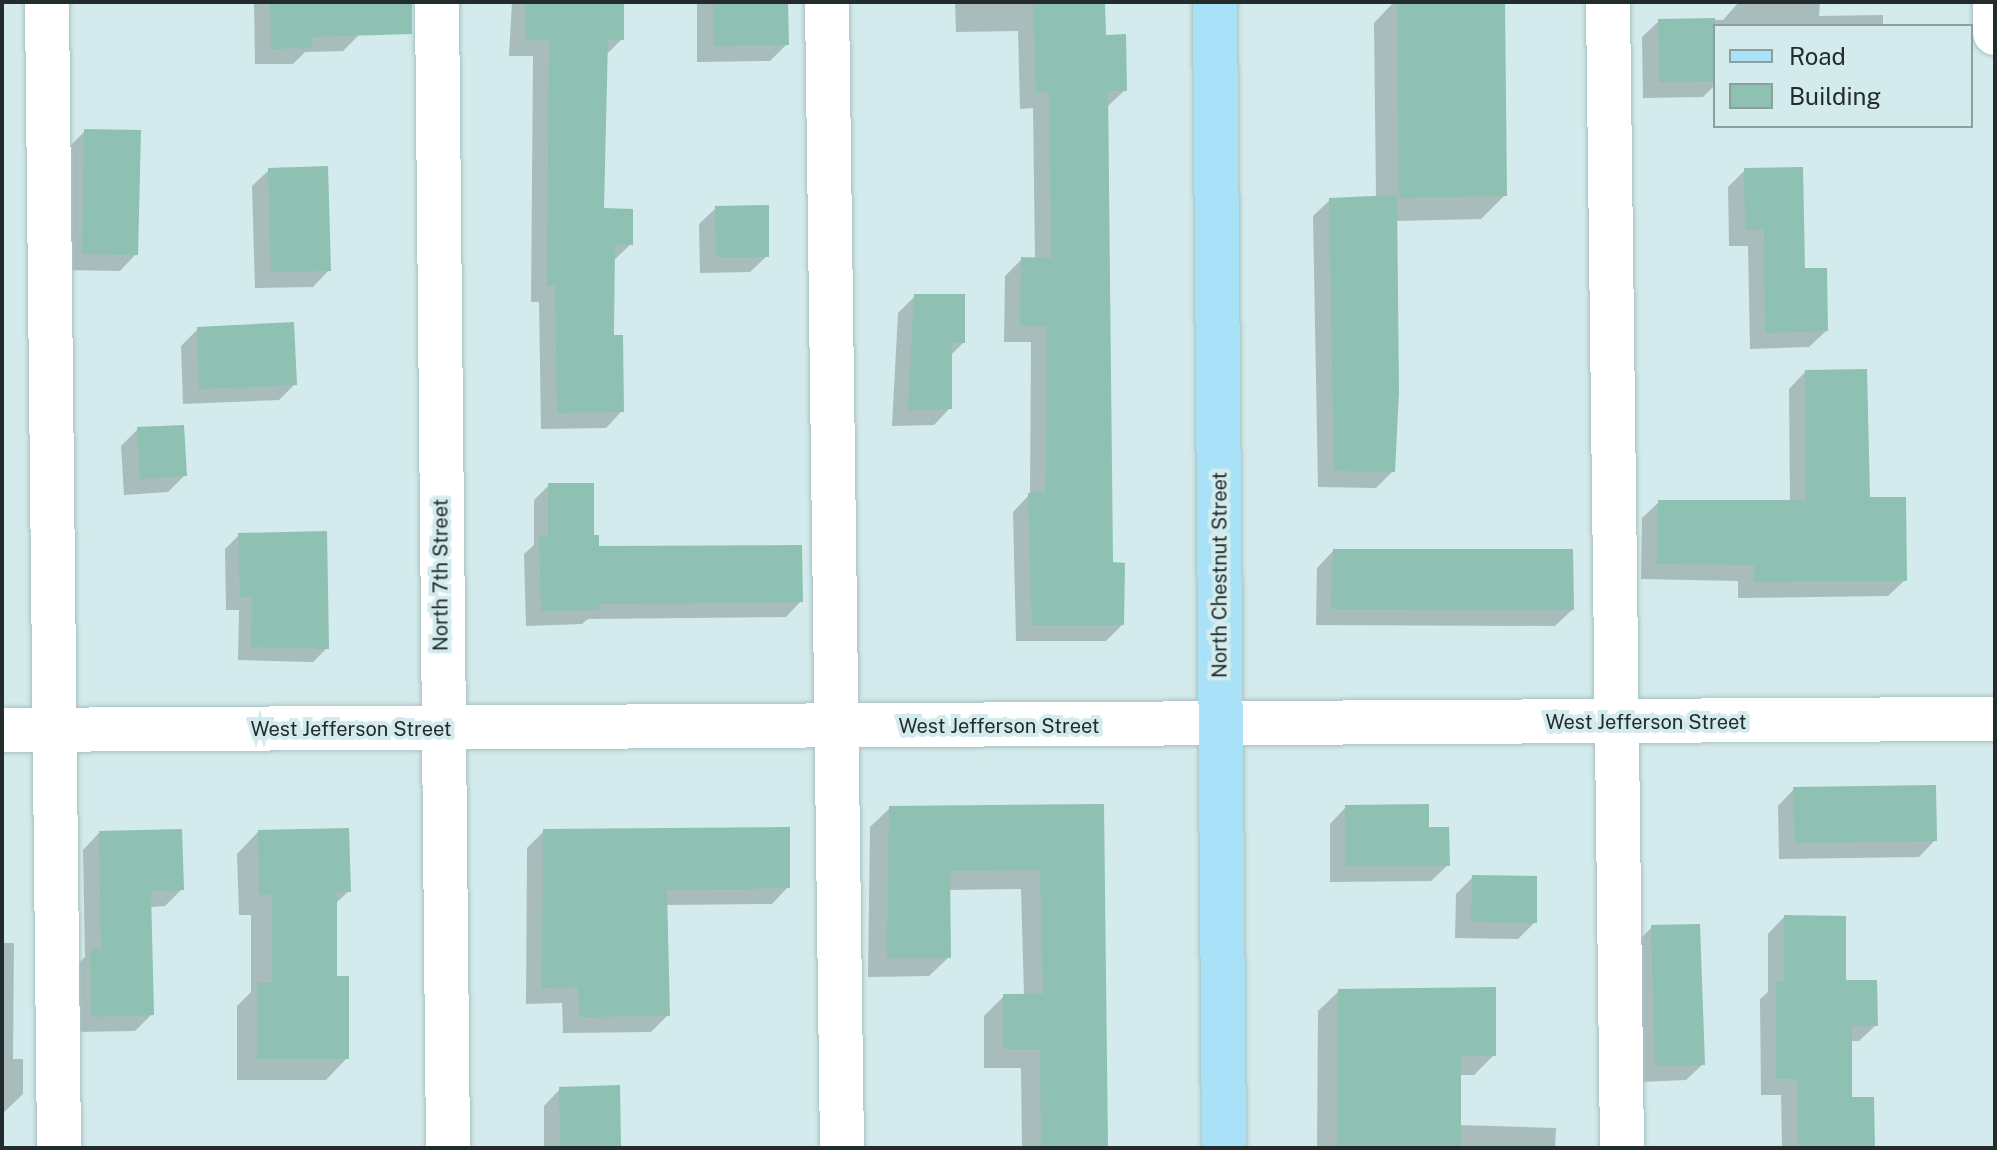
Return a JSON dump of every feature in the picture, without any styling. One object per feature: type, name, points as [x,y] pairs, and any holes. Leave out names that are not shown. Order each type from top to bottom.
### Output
[{"type":"main road","name":"North Chestnut Street","points":[[1215,2],[1224,1148]]},
{"type":"street","points":[[47,2],[59,1148]]},
{"type":"street","name":"North 7th Street","points":[[437,2],[448,1148]]},
{"type":"street","points":[[827,2],[842,1148]]},
{"type":"street","points":[[1608,2],[1622,1148]]},
{"type":"street","points":[[1995,2],[1995,33]]},
{"type":"street","name":"West Jefferson Street","points":[[2,730],[1995,719]]},
{"type":"building","points":[[270,2],[412,2],[412,34],[312,37],[312,48],[271,49]]},
{"type":"building","points":[[525,2],[624,2],[624,40],[608,40],[604,208],[633,209],[633,245],[615,244],[614,335],[623,335],[624,412],[557,413],[555,286],[547,286],[549,40],[525,40]]},
{"type":"building","points":[[713,2],[788,2],[789,45],[713,46]]},
{"type":"building","points":[[1033,2],[1105,2],[1106,35],[1126,34],[1127,91],[1108,91],[1113,562],[1125,563],[1124,625],[1032,625],[1028,493],[1046,492],[1047,326],[1020,326],[1021,257],[1051,258],[1049,92],[1036,93]]},
{"type":"building","points":[[1397,2],[1505,2],[1507,196],[1399,198]]},
{"type":"building","points":[[1715,18],[1713,81],[1659,82],[1658,19]]},
{"type":"building","points":[[84,129],[141,130],[138,255],[82,254]]},
{"type":"building","points":[[328,166],[331,271],[271,272],[268,168]]},
{"type":"building","points":[[1803,167],[1805,268],[1827,268],[1828,331],[1765,333],[1764,230],[1745,230],[1744,168]]},
{"type":"building","points":[[1397,195],[1399,392],[1395,472],[1334,471],[1329,198]]},
{"type":"building","points":[[769,205],[769,257],[716,257],[715,206]]},
{"type":"building","points":[[914,294],[965,294],[965,343],[952,343],[952,409],[908,410]]},
{"type":"building","points":[[294,322],[297,385],[199,389],[197,327]]},
{"type":"building","points":[[1867,369],[1870,497],[1906,497],[1907,581],[1754,582],[1754,565],[1657,564],[1658,500],[1806,500],[1805,370]]},
{"type":"building","points":[[184,425],[187,476],[140,479],[137,427]]},
{"type":"building","points":[[548,483],[594,483],[594,535],[599,535],[599,546],[802,545],[803,602],[600,604],[600,610],[541,611],[539,536],[548,536]]},
{"type":"building","points":[[327,531],[329,649],[251,647],[252,597],[240,597],[238,533]]},
{"type":"building","points":[[1333,549],[1573,549],[1574,610],[1331,609]]},
{"type":"building","points":[[1936,785],[1937,841],[1795,843],[1793,787]]},
{"type":"building","points":[[1104,804],[1108,1148],[1041,1148],[1040,1049],[1003,1049],[1003,994],[1043,994],[1040,870],[950,871],[951,958],[887,958],[889,806]]},
{"type":"building","points":[[1429,804],[1429,827],[1449,827],[1450,866],[1346,866],[1345,805]]},
{"type":"building","points":[[790,827],[790,888],[667,890],[670,1016],[579,1017],[578,987],[542,988],[543,829]]},
{"type":"building","points":[[349,828],[351,892],[337,892],[337,976],[349,976],[349,1059],[257,1059],[257,983],[272,983],[272,894],[259,895],[258,830]]},
{"type":"building","points":[[182,829],[184,890],[151,891],[154,1015],[91,1017],[90,949],[101,949],[99,831]]},
{"type":"building","points":[[1472,875],[1537,876],[1537,923],[1471,922]]},
{"type":"building","points":[[1784,915],[1846,916],[1846,980],[1877,980],[1878,1026],[1852,1026],[1852,1097],[1874,1097],[1875,1148],[1798,1148],[1797,1079],[1776,1079],[1776,981],[1784,981]]},
{"type":"building","points":[[1700,924],[1705,1065],[1655,1066],[1651,925]]},
{"type":"building","points":[[1496,987],[1496,1056],[1461,1056],[1461,1148],[1337,1148],[1338,989]]},
{"type":"building","points":[[620,1085],[621,1148],[560,1148],[559,1087]]}]
